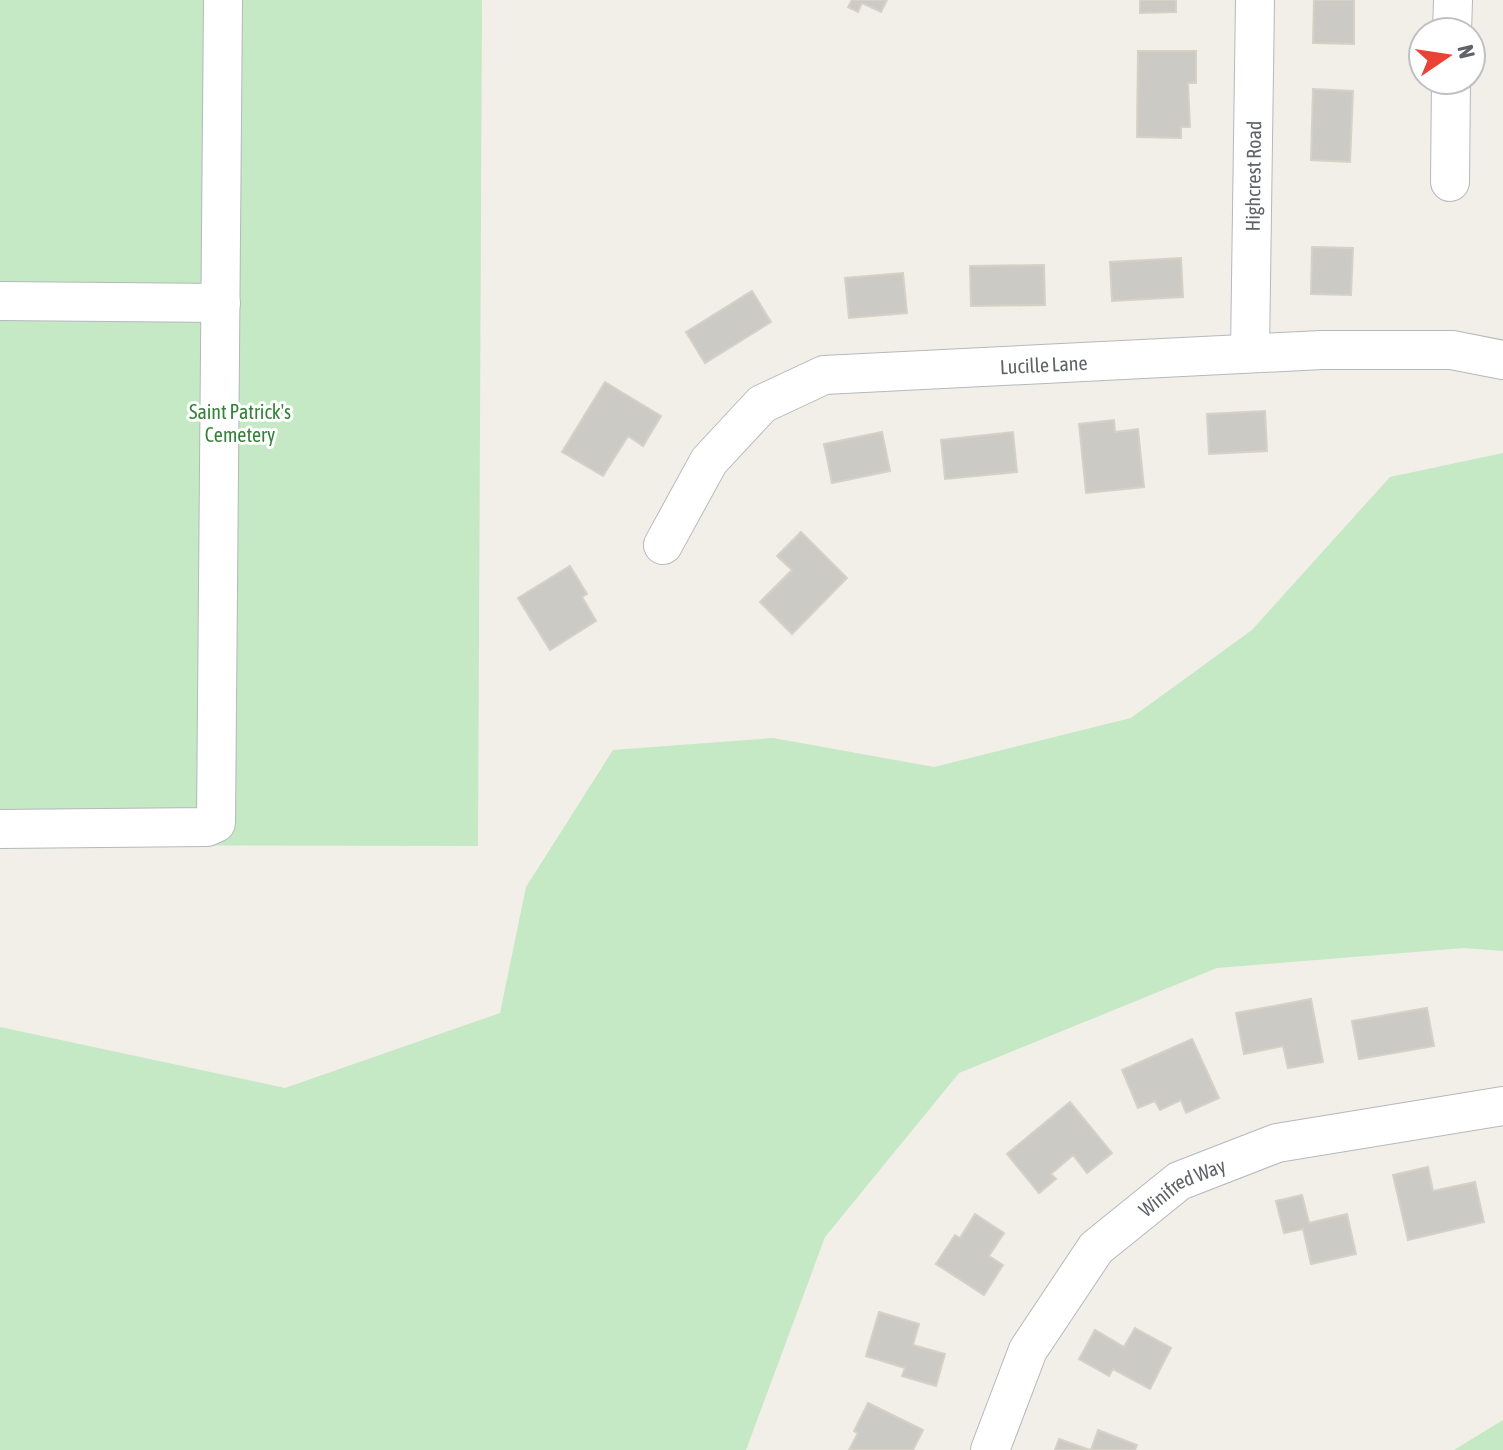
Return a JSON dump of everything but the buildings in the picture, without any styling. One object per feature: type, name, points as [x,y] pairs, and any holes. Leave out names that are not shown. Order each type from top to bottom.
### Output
[{"type":"street","points":[[0,829],[207,827],[216,823],[223,0]]},
{"type":"street","name":"Highcrest Road","points":[[1250,352],[1255,0]]},
{"type":"street","points":[[1450,182],[1451,96]]},
{"type":"street","points":[[0,301],[221,303]]},
{"type":"street","name":"Lucille Lane","points":[[663,545],[709,461],[762,404],[824,375],[1250,352],[1452,350],[1503,360]]},
{"type":"street","name":"Winifred Way","points":[[990,1450],[1028,1350],[1096,1248],[1179,1181],[1277,1143],[1503,1106]]},
{"type":"green space","name":"Saint Patrick's Cemetery","points":[[0,0],[482,0],[478,846],[0,845]]},
{"type":"green space","points":[[1503,453],[1503,951],[1464,948],[1217,968],[959,1073],[825,1237],[746,1450],[0,1450],[0,1027],[285,1088],[500,1013],[526,887],[613,750],[773,738],[934,767],[1131,718],[1252,630],[1390,477]]},
{"type":"green space","points":[[1503,1420],[1503,1450],[1454,1450]]}]
